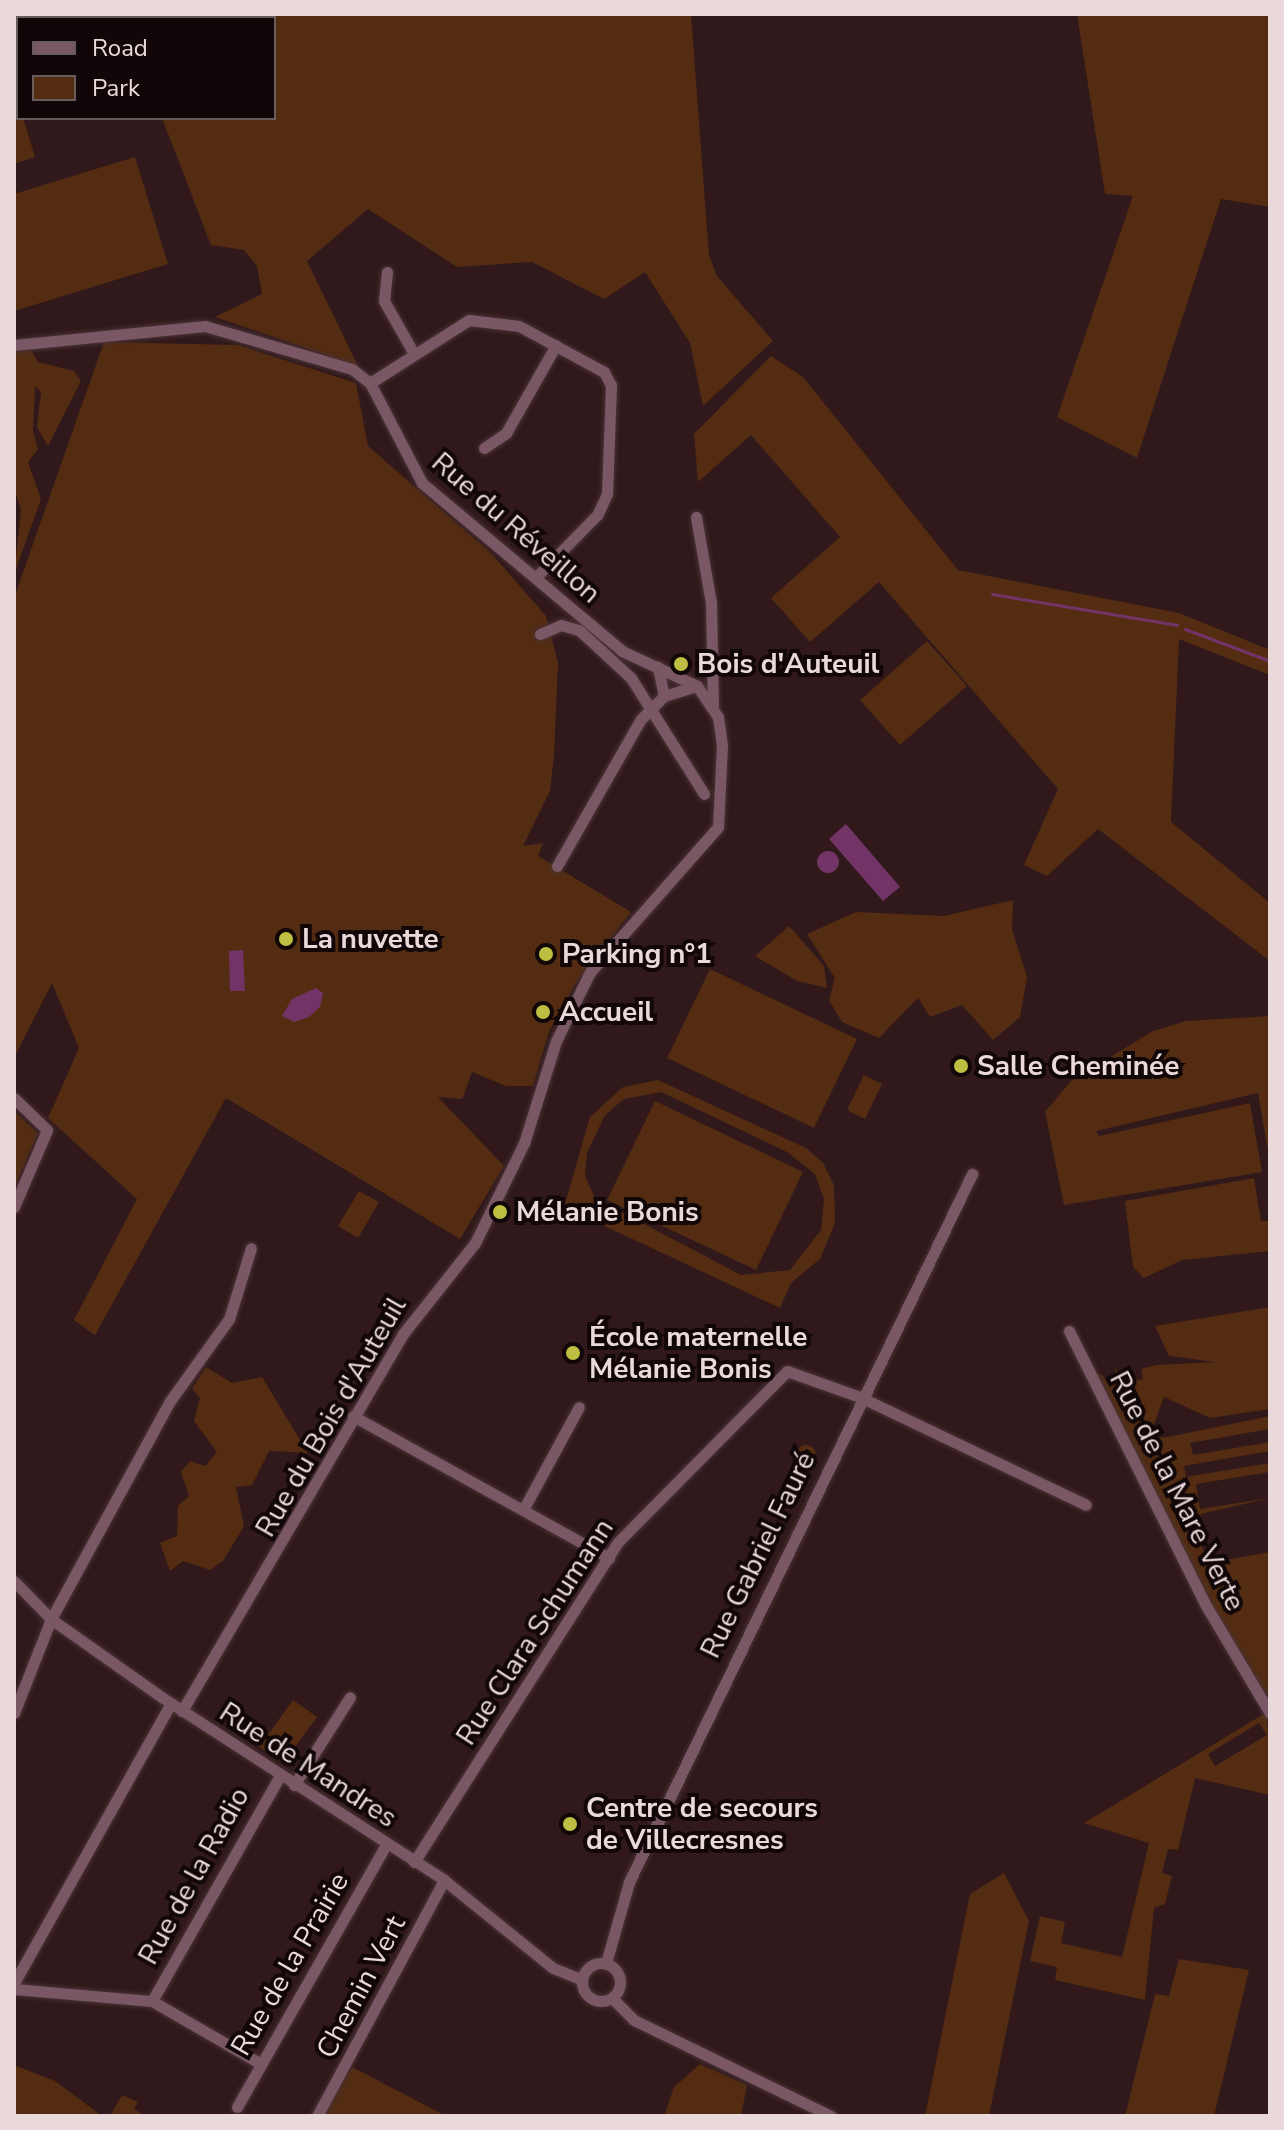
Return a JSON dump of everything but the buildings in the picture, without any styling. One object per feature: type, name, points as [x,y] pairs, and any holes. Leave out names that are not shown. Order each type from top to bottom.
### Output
[{"type":"street","points":[[387,272],[384,301],[413,352]]},
{"type":"street","points":[[14,345],[205,326],[330,360],[370,383],[413,352],[469,320],[519,326],[604,372],[611,385],[607,494],[597,515],[535,578]]},
{"type":"street","points":[[484,448],[506,433],[556,345]]},
{"type":"street","name":"Rue du Réveillon","points":[[370,383],[422,483],[622,651],[697,686],[713,707],[722,745],[718,827]]},
{"type":"street","points":[[696,517],[711,603],[713,707]]},
{"type":"street","points":[[540,634],[561,625],[579,630],[631,678],[704,794]]},
{"type":"street","points":[[658,667],[664,696]]},
{"type":"street","points":[[557,866],[651,707],[664,696],[697,686]]},
{"type":"street","name":"Rue du Bois d'Auteuil","points":[[182,1711],[353,1416],[423,1304],[475,1243],[524,1143],[556,1041],[590,972],[718,827]]},
{"type":"street","points":[[14,1098],[47,1130],[14,1207]]},
{"type":"street","name":"Rue Gabriel Fauré","points":[[606,1963],[624,1894],[860,1397],[972,1174]]},
{"type":"street","points":[[14,1713],[51,1619],[170,1401],[229,1319],[251,1248]]},
{"type":"street","name":"Rue de la Mare Verte","points":[[1069,1331],[1205,1604],[1270,1713]]},
{"type":"street","name":"Rue Clara Schumann","points":[[414,1862],[609,1558],[778,1376],[797,1369],[1086,1505]]},
{"type":"street","points":[[523,1510],[579,1407]]},
{"type":"street","points":[[353,1416],[609,1558]]},
{"type":"street","name":"Rue de Mandres","points":[[15,1586],[51,1619],[182,1711],[444,1880],[553,1968],[582,1980]]},
{"type":"street","points":[[294,1785],[350,1697]]},
{"type":"street","points":[[14,1983],[171,1703]]},
{"type":"street","name":"Rue de la Radio","points":[[152,2001],[280,1776]]},
{"type":"street","name":"Rue de la Prairie","points":[[237,2107],[386,1845]]},
{"type":"street","name":"Chemin Vert","points":[[317,2116],[444,1880]]},
{"type":"street","points":[[612,1998],[620,1979],[606,1963],[590,1966],[582,1980],[591,1998],[612,1998],[634,2020],[831,2116]]},
{"type":"street","points":[[14,1989],[152,2001],[261,2064]]},
{"type":"green space","points":[[96,14],[691,14],[709,255],[717,276],[773,341],[703,406],[690,343],[645,272],[604,299],[532,262],[457,267],[368,209],[307,261],[358,366],[215,317],[262,294],[257,266],[244,250],[211,245],[163,120],[276,120],[276,16]]},
{"type":"green space","points":[[1077,14],[1270,14],[1270,207],[1221,199],[1137,458],[1057,417],[1133,196],[1105,194]]},
{"type":"green space","points":[[14,88],[16,120],[24,120],[35,157],[14,164]]},
{"type":"green space","points":[[135,157],[168,264],[14,311],[14,194]]},
{"type":"green space","points":[[104,342],[238,345],[356,383],[368,446],[491,553],[546,616],[558,663],[554,756],[550,791],[523,846],[543,843],[538,856],[631,912],[576,983],[549,1032],[533,1086],[506,1086],[472,1072],[462,1099],[438,1097],[504,1166],[460,1239],[226,1098],[95,1335],[74,1320],[137,1199],[48,1118],[79,1048],[52,983],[14,1058],[14,598]]},
{"type":"green space","points":[[31,350],[38,362],[74,371],[81,381],[48,446],[37,427],[41,392],[35,386],[33,431],[38,449],[28,462],[41,499],[14,575],[21,509],[14,489],[14,352]]},
{"type":"green space","points":[[771,356],[803,377],[958,570],[1179,613],[1270,650],[1270,675],[1179,639],[1171,822],[1270,903],[1270,961],[1098,829],[1047,876],[1024,865],[1058,789],[879,582],[810,642],[771,598],[840,537],[751,435],[698,482],[694,434]]},
{"type":"green space","points":[[927,641],[967,686],[900,745],[860,700]]},
{"type":"green space","points":[[1013,900],[1012,929],[1027,977],[1020,1017],[993,1040],[962,1005],[930,1017],[918,998],[879,1038],[842,1022],[829,1000],[835,978],[807,934],[856,912],[944,916]]},
{"type":"green space","points":[[789,926],[824,966],[827,988],[797,981],[755,956]]},
{"type":"green space","points":[[710,969],[857,1039],[814,1128],[667,1058]]},
{"type":"green space","points":[[1270,1016],[1270,1163],[1258,1093],[1096,1131],[1099,1136],[1250,1103],[1262,1172],[1064,1205],[1045,1112],[1071,1081],[1153,1031],[1186,1021]]},
{"type":"green space","points":[[864,1075],[882,1084],[865,1119],[847,1110]]},
{"type":"green space","points":[[658,1080],[806,1148],[823,1163],[834,1185],[835,1223],[820,1259],[791,1283],[780,1308],[564,1207],[590,1117],[623,1087]],"holes":[[[661,1092],[787,1152],[815,1174],[824,1199],[821,1230],[790,1270],[741,1275],[595,1198],[585,1176],[587,1153],[605,1115],[624,1099]]]},
{"type":"green space","points":[[655,1101],[803,1172],[756,1270],[607,1200]]},
{"type":"green space","points":[[14,1111],[38,1133],[14,1188]]},
{"type":"green space","points":[[1254,1178],[1261,1221],[1270,1221],[1270,1251],[1182,1260],[1144,1278],[1133,1267],[1125,1201]]},
{"type":"green space","points":[[359,1191],[379,1202],[358,1238],[338,1226]]},
{"type":"green space","points":[[1270,1307],[1270,1409],[1210,1418],[1164,1397],[1153,1427],[1139,1426],[1140,1438],[1168,1437],[1270,1416],[1270,1429],[1190,1443],[1193,1455],[1270,1442],[1270,1451],[1184,1466],[1186,1477],[1270,1463],[1270,1472],[1196,1484],[1200,1509],[1270,1498],[1201,1514],[1196,1533],[1209,1563],[1270,1552],[1270,1699],[1210,1606],[1096,1372],[1115,1383],[1115,1369],[1125,1379],[1143,1380],[1141,1369],[1156,1365],[1215,1362],[1169,1356],[1155,1326]]},
{"type":"green space","points":[[206,1367],[232,1383],[262,1377],[308,1453],[269,1451],[252,1485],[236,1487],[244,1526],[223,1561],[210,1570],[183,1561],[170,1571],[160,1543],[177,1536],[178,1506],[189,1496],[181,1472],[190,1461],[205,1466],[217,1452],[194,1421],[200,1398],[192,1389]]},
{"type":"green space","points":[[806,1445],[813,1448],[816,1455],[813,1462],[806,1465],[799,1462],[796,1455],[799,1448]]},
{"type":"green space","points":[[293,1700],[317,1717],[283,1764],[259,1747]]},
{"type":"green space","points":[[1267,1712],[1270,1795],[1195,1778],[1178,1850],[1168,1849],[1162,1873],[1172,1876],[1165,1904],[1154,1908],[1145,2000],[1055,1980],[1057,1967],[1030,1961],[1040,1916],[1065,1922],[1061,1943],[1122,1957],[1149,1843],[1084,1823]],"holes":[[[1259,1723],[1267,1735],[1215,1766],[1208,1754]]]},
{"type":"green space","points":[[1004,1873],[1029,1921],[989,2116],[925,2116],[970,1894]]},
{"type":"green space","points":[[1179,1959],[1249,1970],[1214,2116],[1125,2116],[1155,1994],[1169,1996]]},
{"type":"green space","points":[[700,2064],[747,2085],[741,2116],[664,2116],[674,2087]]},
{"type":"green space","points":[[14,2065],[55,2081],[102,2116],[14,2116]]},
{"type":"green space","points":[[352,2067],[446,2116],[323,2116]]},
{"type":"green space","points":[[122,2095],[138,2102],[134,2109],[146,2116],[110,2116]]},
{"type":"shaded area","points":[[846,824],[900,887],[883,901],[829,839]]},
{"type":"shaded area","points":[[828,851],[836,854],[839,862],[836,870],[828,873],[820,870],[817,862],[820,854]]},
{"type":"shaded area","points":[[243,950],[245,991],[230,991],[229,951]]},
{"type":"shaded area","points":[[316,988],[323,993],[320,1007],[309,1017],[294,1022],[282,1016],[292,999]]},
{"type":"waterway","points":[[992,594],[1177,625]]},
{"type":"waterway","points":[[1185,629],[1270,661]]},
{"type":"place","name":"Bois d'Auteuil","points":[[681,664]]},
{"type":"place","name":"La nuvette","points":[[286,939]]},
{"type":"place","name":"Parking n°1","points":[[546,954]]},
{"type":"place","name":"Accueil","points":[[543,1012]]},
{"type":"place","name":"Salle Cheminée","points":[[961,1066]]},
{"type":"place","name":"Mélanie Bonis","points":[[500,1212]]},
{"type":"place","name":"École maternelle Mélanie Bonis","points":[[573,1353]]},
{"type":"place","name":"Centre de secours de Villecresnes","points":[[570,1824]]}]
